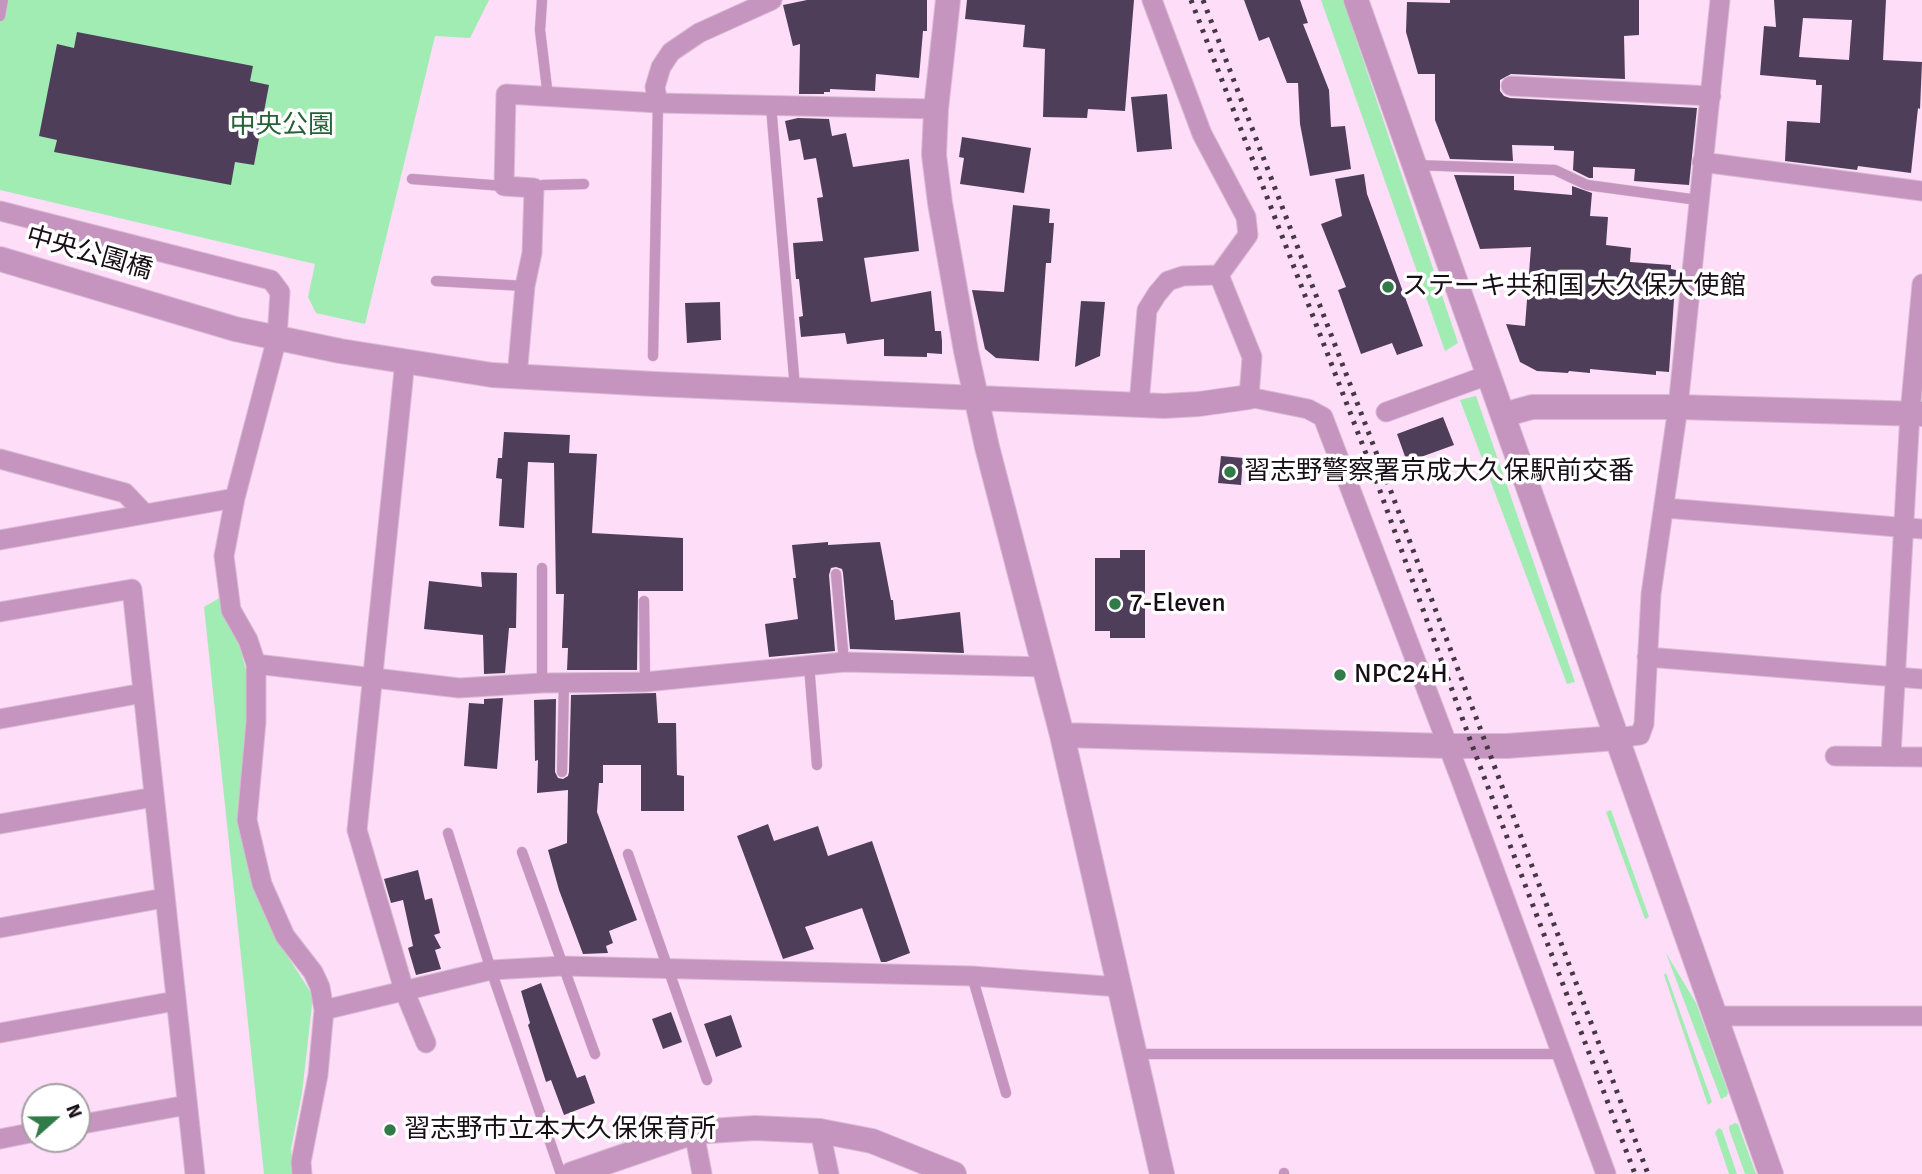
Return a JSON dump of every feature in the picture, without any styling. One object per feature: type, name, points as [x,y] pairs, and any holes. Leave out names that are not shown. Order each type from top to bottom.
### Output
[{"type":"street","points":[[658,103],[656,87],[662,67],[671,52],[699,33],[772,0]]},
{"type":"street","points":[[948,0],[936,109],[934,155],[940,203],[990,460],[1062,735],[1162,1174]]},
{"type":"street","points":[[1152,0],[1202,134],[1246,217],[1248,235],[1219,275]]},
{"type":"street","points":[[1356,0],[1771,1174]]},
{"type":"street","points":[[1062,735],[1507,746],[1640,735],[1643,731],[1651,594],[1678,407],[1720,0]]},
{"type":"street","points":[[1511,86],[1711,96]]},
{"type":"street","points":[[517,377],[525,286],[532,253],[534,187],[504,186],[506,94],[658,103],[936,109]]},
{"type":"street","points":[[1702,162],[1922,191]]},
{"type":"street","points":[[0,211],[271,281],[279,292],[277,338],[234,498],[224,556],[231,610],[248,640],[256,664],[256,722],[247,820],[262,884],[285,936],[313,972],[320,987],[324,1010],[318,1075],[301,1162],[302,1174]]},
{"type":"street","name":"中央公園橋","points":[[0,259],[162,305],[235,329],[405,361],[517,377],[1139,404],[1199,404],[1249,397]]},
{"type":"street","points":[[1219,275],[1251,356],[1249,397],[1308,409],[1323,417],[1606,1174]]},
{"type":"street","points":[[1139,404],[1147,310],[1167,281],[1183,276],[1219,275]]},
{"type":"street","points":[[1891,755],[1895,677],[1913,528],[1922,284]]},
{"type":"street","points":[[405,361],[357,830],[404,990],[426,1043]]},
{"type":"street","points":[[1386,412],[1488,374]]},
{"type":"street","points":[[1503,415],[1532,407],[1678,407],[1916,414]]},
{"type":"street","points":[[0,459],[125,493],[145,514]]},
{"type":"street","points":[[0,540],[234,498]]},
{"type":"street","points":[[1665,508],[1913,528]]},
{"type":"street","points":[[0,612],[132,589],[195,1174]]},
{"type":"street","points":[[1647,657],[1922,679]]},
{"type":"street","points":[[256,664],[459,688],[542,683],[645,682],[844,662],[1045,667]]},
{"type":"street","points":[[0,719],[143,693]]},
{"type":"street","points":[[1835,755],[1922,757]]},
{"type":"street","points":[[0,824],[154,797]]},
{"type":"street","points":[[0,928],[164,898]]},
{"type":"street","points":[[324,1010],[491,970],[563,966],[972,976],[1119,987]]},
{"type":"street","points":[[0,1033],[175,1001]]},
{"type":"street","points":[[1716,1016],[1922,1016]]},
{"type":"street","points":[[91,1122],[187,1105]]},
{"type":"street","points":[[572,1174],[694,1132],[755,1128],[820,1131],[872,1141],[954,1174]]},
{"type":"street","points":[[820,1131],[829,1174]]},
{"type":"street","points":[[694,1132],[702,1174]]},
{"type":"street","points":[[0,1139],[21,1135]]},
{"type":"lane","points":[[0,16],[3,0]]},
{"type":"lane","points":[[542,0],[540,30],[548,97]]},
{"type":"lane","points":[[653,356],[658,103]]},
{"type":"lane","points":[[771,106],[795,389]]},
{"type":"lane","points":[[1415,165],[1555,170],[1587,185],[1698,200]]},
{"type":"lane","points":[[412,179],[504,186]]},
{"type":"lane","points":[[534,187],[584,184]]},
{"type":"lane","points":[[436,281],[525,286]]},
{"type":"lane","points":[[542,568],[542,683]]},
{"type":"lane","points":[[836,574],[844,662]]},
{"type":"lane","points":[[644,601],[645,682]]},
{"type":"lane","points":[[809,664],[817,765]]},
{"type":"lane","points":[[562,772],[564,683]]},
{"type":"lane","points":[[448,832],[491,970],[561,1174]]},
{"type":"lane","points":[[522,852],[595,1054]]},
{"type":"lane","points":[[628,854],[707,1080]]},
{"type":"lane","points":[[972,976],[1006,1093]]},
{"type":"lane","points":[[1134,1054],[1563,1054]]},
{"type":"green space","name":"中央公園","points":[[0,0],[489,0],[470,38],[435,36],[365,324],[316,313],[308,297],[315,264],[0,190]]},
{"type":"green space","points":[[1321,0],[1343,0],[1458,343],[1445,351]]},
{"type":"green space","points":[[1476,396],[1575,682],[1567,684],[1460,400]]},
{"type":"green space","points":[[221,597],[246,671],[246,755],[253,888],[278,941],[313,996],[302,1093],[291,1149],[294,1174],[264,1174],[204,607]]},
{"type":"green space","points":[[1611,810],[1649,917],[1645,919],[1606,812]]},
{"type":"green space","points":[[1666,953],[1696,1003],[1728,1092],[1727,1096],[1721,1099]]},
{"type":"green space","points":[[1666,973],[1712,1102],[1708,1105],[1664,975]]},
{"type":"green space","points":[[1738,1124],[1756,1174],[1745,1174],[1729,1129],[1729,1126]]},
{"type":"green space","points":[[1719,1128],[1737,1174],[1729,1174],[1715,1132]]},
{"type":"building","points":[[807,0],[927,0],[927,31],[923,31],[919,78],[876,74],[875,91],[830,89],[830,92],[824,94],[799,94],[800,44],[793,46],[783,5]]},
{"type":"building","points":[[967,0],[1134,0],[1125,111],[1088,109],[1087,118],[1043,117],[1045,49],[1023,47],[1025,25],[965,19]]},
{"type":"building","points":[[1244,0],[1300,0],[1308,23],[1303,24],[1329,90],[1331,127],[1345,126],[1351,169],[1310,176],[1300,124],[1298,83],[1287,83],[1269,37],[1259,41]]},
{"type":"building","points":[[1450,0],[1639,0],[1639,35],[1624,36],[1625,79],[1511,74],[1500,80],[1500,91],[1510,98],[1697,108],[1689,185],[1634,181],[1635,169],[1593,167],[1593,178],[1589,178],[1573,170],[1574,151],[1554,150],[1554,146],[1512,145],[1513,161],[1450,159],[1435,120],[1435,74],[1418,74],[1406,32],[1407,2],[1450,3]]},
{"type":"building","points":[[1774,0],[1886,0],[1883,60],[1922,62],[1920,109],[1918,108],[1911,173],[1858,166],[1857,170],[1785,161],[1787,121],[1820,123],[1822,85],[1816,85],[1816,80],[1760,75],[1764,26],[1776,27]],"holes":[[[1803,18],[1852,20],[1849,60],[1799,57]]]},
{"type":"building","points":[[77,32],[253,66],[250,81],[269,85],[254,165],[235,162],[231,185],[54,152],[57,140],[39,136],[57,44],[74,48]]},
{"type":"building","points":[[1167,94],[1172,149],[1137,152],[1131,97]]},
{"type":"building","points":[[798,118],[829,119],[832,136],[846,133],[853,167],[909,159],[919,251],[864,258],[871,302],[931,291],[935,331],[941,331],[942,354],[927,353],[927,357],[884,356],[884,339],[847,344],[845,333],[801,337],[799,317],[803,316],[793,243],[823,241],[817,198],[823,197],[816,158],[804,160],[800,139],[789,141],[785,121]]},
{"type":"building","points":[[962,137],[1031,148],[1024,193],[960,184],[964,158],[959,157]]},
{"type":"building","points":[[1364,174],[1367,194],[1423,346],[1397,355],[1392,343],[1361,354],[1338,290],[1346,287],[1321,224],[1342,216],[1335,179]]},
{"type":"building","points":[[1454,175],[1514,176],[1514,190],[1572,195],[1572,186],[1592,193],[1590,216],[1608,217],[1606,245],[1631,248],[1630,262],[1671,265],[1671,269],[1676,270],[1669,372],[1656,371],[1656,375],[1590,369],[1590,373],[1537,371],[1520,362],[1506,324],[1525,326],[1531,247],[1480,249]]},
{"type":"building","points":[[1013,205],[1050,209],[1049,223],[1054,223],[1051,263],[1046,263],[1039,361],[996,358],[985,349],[972,290],[1004,292]]},
{"type":"building","points":[[1081,301],[1105,302],[1100,356],[1075,367]]},
{"type":"building","points":[[720,302],[721,340],[687,343],[685,303]]},
{"type":"building","points":[[1443,417],[1454,445],[1407,462],[1397,434]]},
{"type":"building","points":[[504,432],[570,435],[569,453],[597,454],[592,533],[683,538],[683,591],[638,591],[637,670],[567,670],[568,648],[562,648],[564,594],[556,594],[554,463],[528,462],[524,528],[499,526],[502,479],[496,478],[498,458],[502,458]]},
{"type":"building","points":[[1221,456],[1243,458],[1241,485],[1218,483]]},
{"type":"building","points":[[828,542],[828,545],[880,542],[895,620],[960,612],[964,653],[850,649],[843,573],[842,569],[836,567],[831,568],[829,575],[835,651],[769,657],[765,624],[798,619],[792,545]]},
{"type":"building","points":[[1120,550],[1145,550],[1145,638],[1110,638],[1110,631],[1095,631],[1095,558],[1120,558]]},
{"type":"building","points":[[481,572],[517,573],[516,628],[509,628],[505,673],[484,674],[483,635],[424,629],[429,581],[482,587]]},
{"type":"building","points":[[656,693],[658,723],[676,723],[677,775],[684,776],[684,811],[641,811],[641,765],[603,765],[603,783],[599,783],[597,812],[637,920],[609,931],[613,943],[606,946],[608,953],[583,954],[559,890],[548,850],[567,843],[568,790],[537,793],[534,700],[556,699],[555,772],[558,778],[563,779],[569,772],[571,695]]},
{"type":"building","points":[[503,698],[497,769],[464,766],[469,703],[484,704],[484,699]]},
{"type":"building","points":[[768,824],[774,841],[818,826],[828,856],[872,841],[910,953],[881,962],[862,908],[805,927],[814,949],[783,959],[737,836]]},
{"type":"building","points":[[418,870],[425,900],[432,898],[440,933],[434,935],[441,948],[435,950],[441,969],[416,975],[408,948],[413,946],[403,900],[391,903],[384,879]]},
{"type":"building","points":[[541,983],[577,1078],[585,1075],[595,1103],[564,1115],[551,1080],[546,1082],[528,1025],[530,1023],[521,991]]},
{"type":"building","points":[[671,1012],[682,1042],[663,1049],[652,1019]]},
{"type":"building","points":[[731,1015],[742,1047],[716,1057],[704,1024]]},
{"type":"railway","points":[[1191,0],[1375,477],[1472,745],[1635,1174]]},
{"type":"railway","points":[[1203,0],[1648,1174]]},
{"type":"place","name":"ステーキ共和国 大久保大使館","points":[[1388,287]]},
{"type":"place","name":"習志野警察署京成大久保駅前交番","points":[[1230,472]]},
{"type":"place","name":"7-Eleven","points":[[1115,604]]},
{"type":"place","name":"NPC24H","points":[[1340,675]]},
{"type":"place","name":"習志野市立本大久保保育所","points":[[390,1130]]}]
